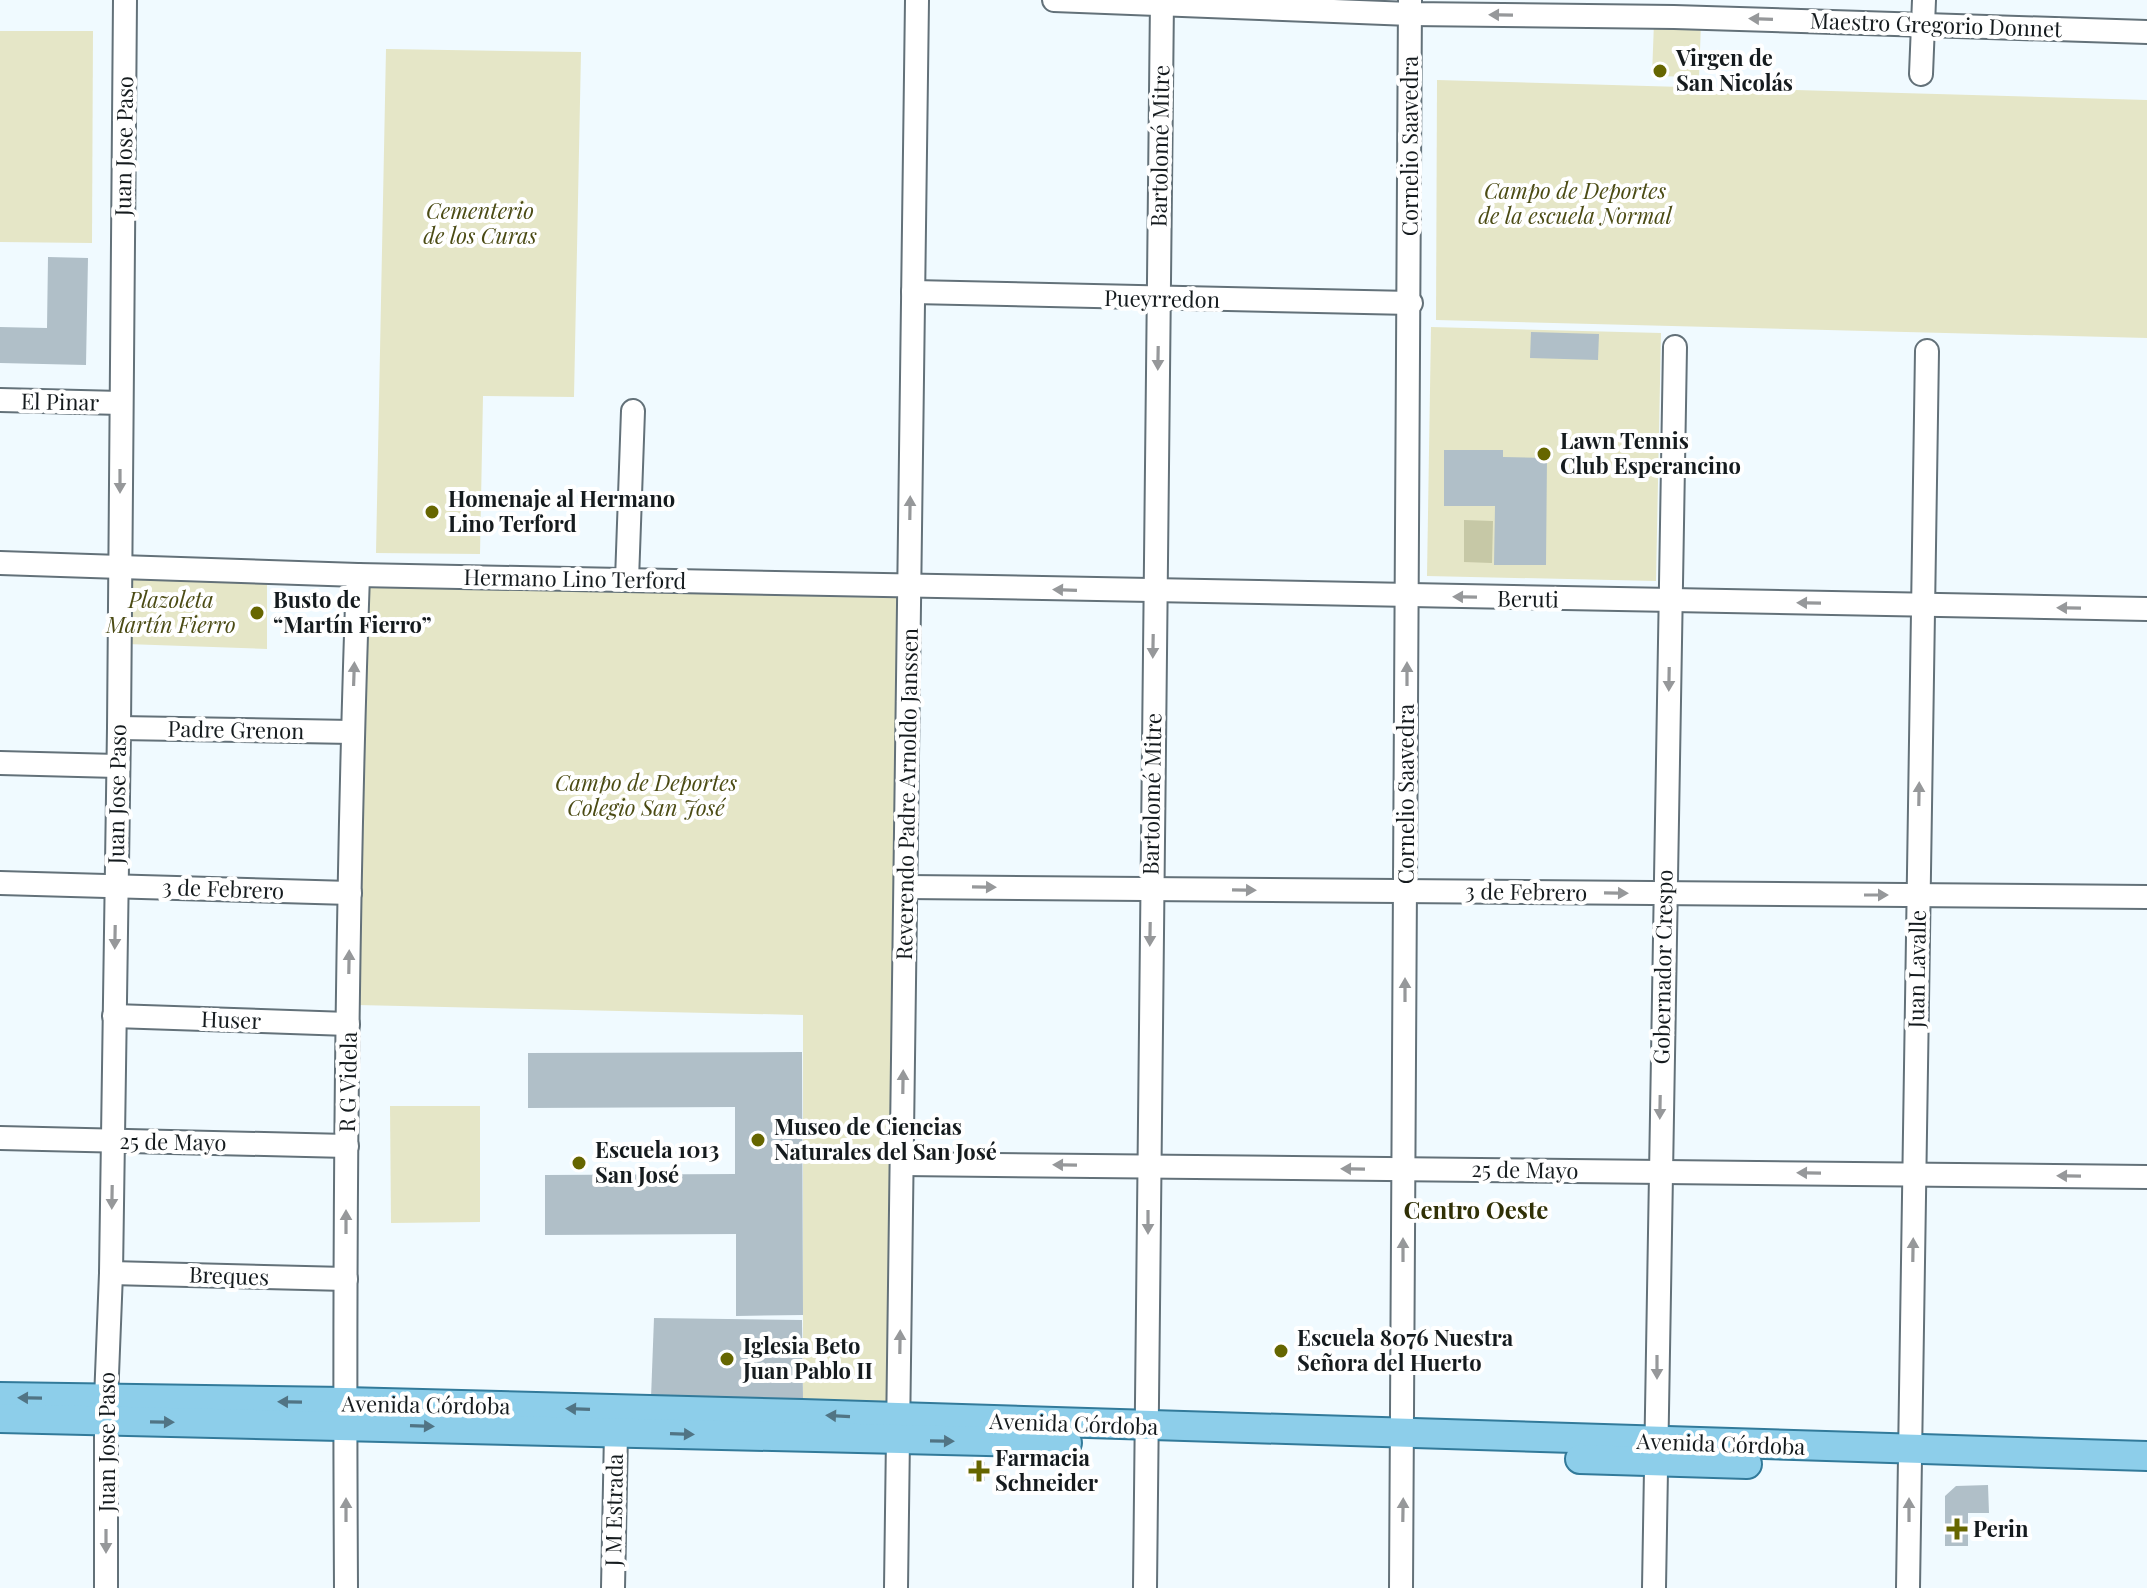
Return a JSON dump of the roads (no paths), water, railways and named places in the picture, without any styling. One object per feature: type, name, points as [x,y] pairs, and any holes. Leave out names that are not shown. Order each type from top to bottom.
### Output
[{"type":"main road","name":"Avenida Córdoba","points":[[0,1397],[106,1410]]},
{"type":"main road","name":"Avenida Córdoba","points":[[0,1418],[106,1410],[345,1413],[1909,1459],[2147,1475]]},
{"type":"main road","name":"Avenida Córdoba","points":[[345,1413],[616,1432],[898,1429]]},
{"type":"main road","name":"Avenida Córdoba","points":[[1909,1459],[2147,1456]]},
{"type":"street","name":"Juan Jose Paso","points":[[106,1588],[106,1410],[119,728],[125,0]]},
{"type":"street","name":"Reverendo Padre Arnoldo Janssen","points":[[896,1588],[917,0]]},
{"type":"street","name":"Maestro Gregorio Donnet","points":[[1054,0],[1410,7],[1674,8],[1923,24],[2147,32]]},
{"type":"street","points":[[1921,74],[1924,0]]},
{"type":"street","name":"Bartolomé Mitre","points":[[1145,1588],[1162,3]]},
{"type":"street","name":"Cornelio Saavedra","points":[[1401,1588],[1411,303],[1410,7]]},
{"type":"street","name":"Pueyrredon","points":[[913,292],[1411,303]]},
{"type":"street","name":"Gobernador Crespo","points":[[1654,1588],[1675,347]]},
{"type":"street","name":"Juan Lavalle","points":[[1908,1588],[1927,351]]},
{"type":"street","name":"El Pinar","points":[[0,400],[121,403]]},
{"type":"street","points":[[627,580],[633,411]]},
{"type":"street","name":"Hermano Lino Terford","points":[[0,563],[358,575],[910,586]]},
{"type":"street","name":"R G Videla","points":[[346,1588],[348,1024],[352,732],[358,575]]},
{"type":"street","name":"Beruti","points":[[910,586],[2147,609]]},
{"type":"street","name":"Padre Grenon","points":[[119,728],[352,732]]},
{"type":"street","points":[[0,763],[117,766]]},
{"type":"street","name":"3 de Febrero","points":[[0,883],[350,893]]},
{"type":"street","name":"3 de Febrero","points":[[906,887],[2147,897]]},
{"type":"street","name":"Huser","points":[[114,1016],[348,1024]]},
{"type":"street","name":"25 de Mayo","points":[[0,1138],[347,1146]]},
{"type":"street","name":"25 de Mayo","points":[[902,1164],[2147,1177]]},
{"type":"street","name":"Breques","points":[[111,1273],[346,1279]]},
{"type":"street","name":"J M Estrada","points":[[613,1588],[616,1432]]},
{"type":"place","name":"Virgen de San Nicolás","points":[[1660,71]]},
{"type":"place","name":"Lawn Tennis Club Esperancino","points":[[1544,454]]},
{"type":"place","name":"Homenaje al Hermano Lino Terford","points":[[432,512]]},
{"type":"place","name":"Busto de “Martín Fierro”","points":[[257,613]]},
{"type":"place","name":"Museo de Ciencias Naturales del San José","points":[[758,1140]]},
{"type":"place","name":"Escuela 1013 San José","points":[[579,1163]]},
{"type":"place","name":"Escuela 8076 Nuestra Señora del Huerto","points":[[1281,1351]]},
{"type":"place","name":"Iglesia Beto Juan Pablo II","points":[[727,1359]]},
{"type":"place","name":"Farmacia Schneider","points":[[979,1471]]},
{"type":"place","name":"Perin","points":[[1957,1529]]},
{"type":"district","name":"Centro Oeste","points":[[1476,1211]]},
{"type":"park label","name":"Campo de Deportes de la escuela Normal","points":[[1575,204]]},
{"type":"park label","name":"Cementerio de los Curas","points":[[480,224]]},
{"type":"park label","name":"Plazoleta Martín Fierro","points":[[171,612]]},
{"type":"park label","name":"Campo de Deportes Colegio San José","points":[[646,796]]}]
